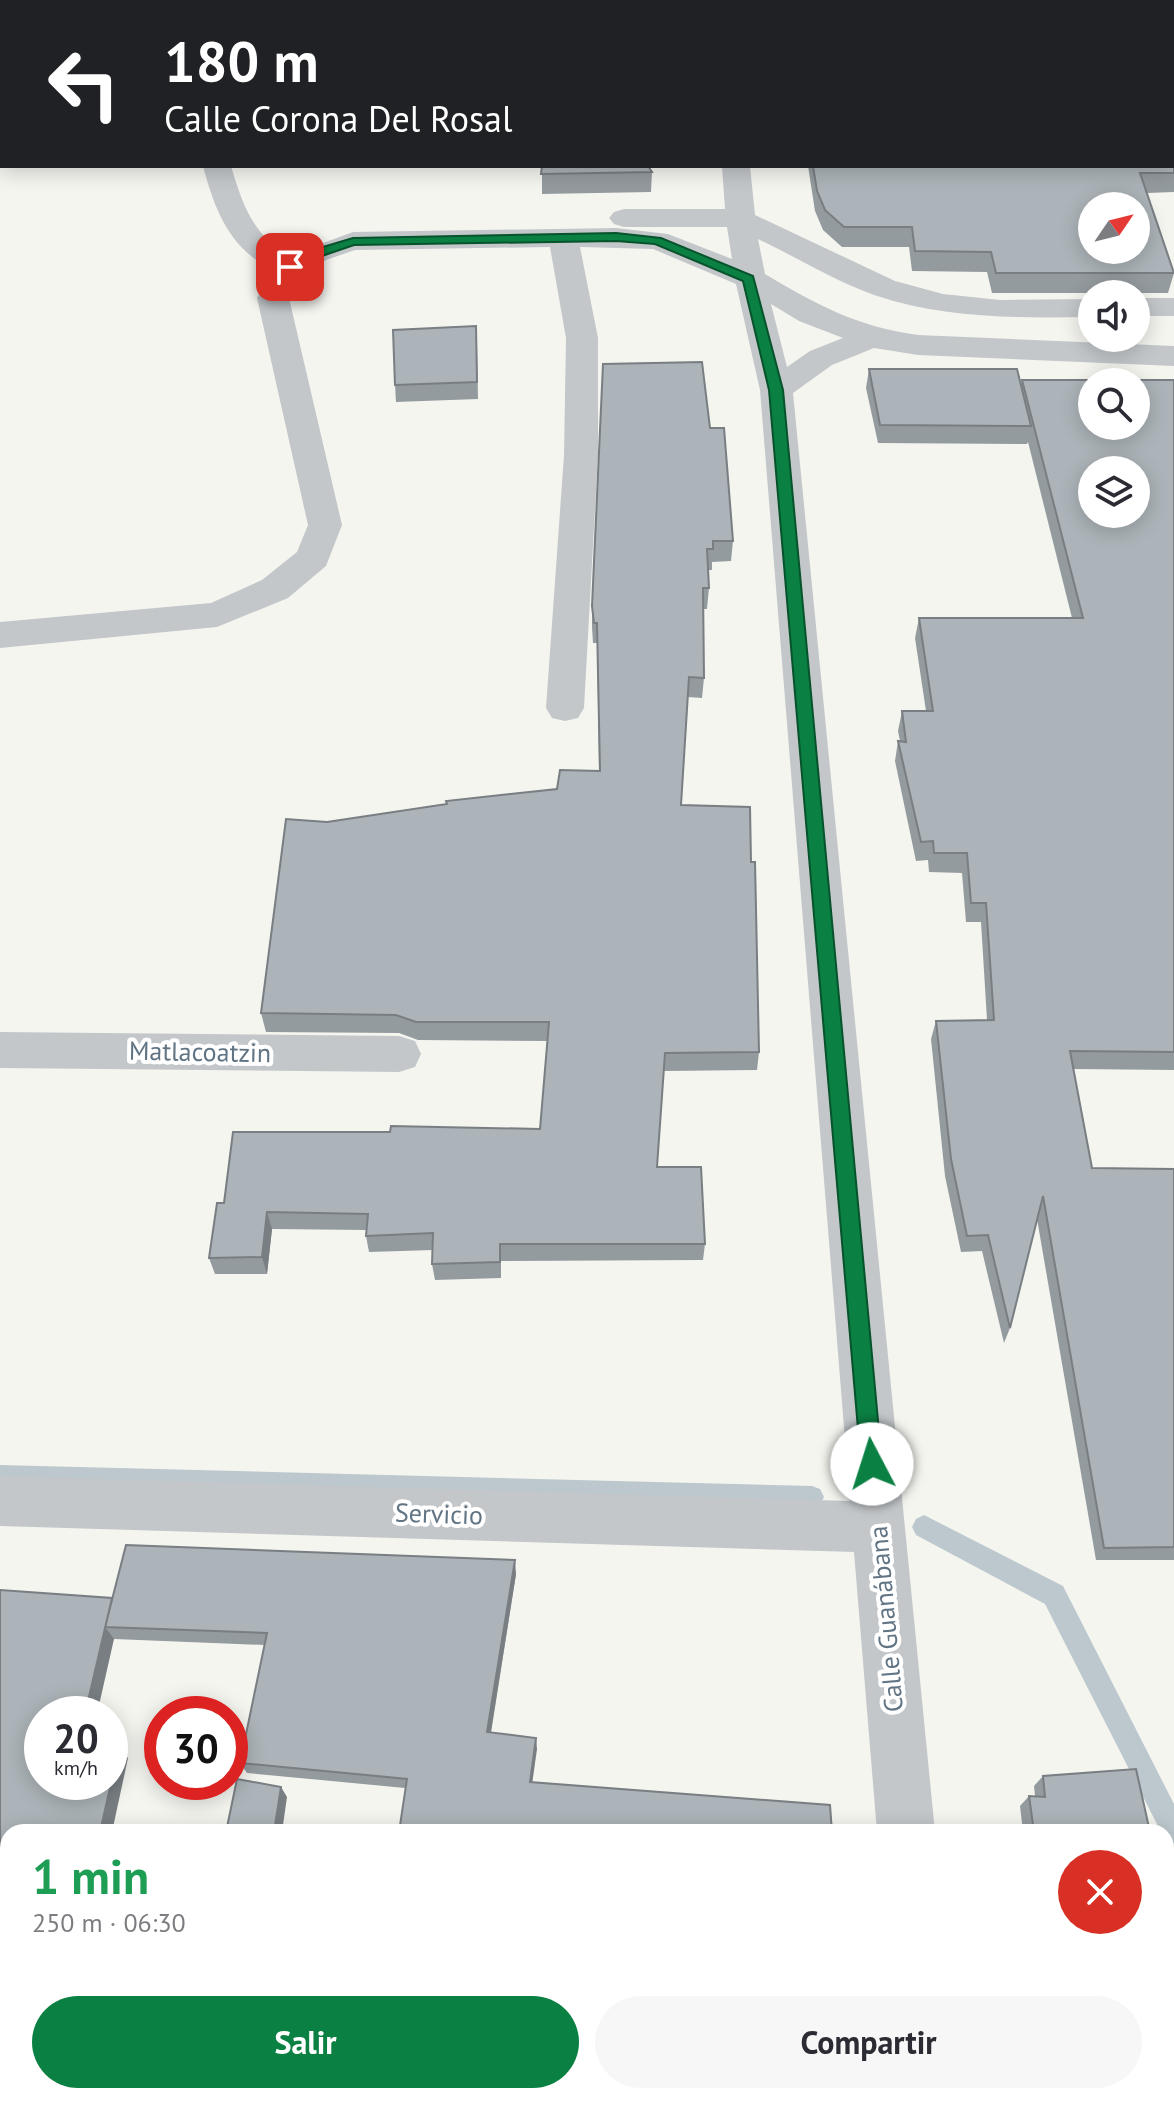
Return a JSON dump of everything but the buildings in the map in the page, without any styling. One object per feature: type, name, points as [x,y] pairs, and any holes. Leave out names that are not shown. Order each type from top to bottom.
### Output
[{"type":"street","points":[[218,168],[230,213],[248,242],[269,258],[290,267]]},
{"type":"street","name":"Calle Guanábana","points":[[736,168],[738,218],[776,390],[905,1824]]},
{"type":"street","points":[[460,240],[540,221],[738,218],[884,288],[942,303],[1000,309],[1078,308]]},
{"type":"street","points":[[563,238],[582,338],[581,455],[565,708]]},
{"type":"street","points":[[0,635],[217,615],[275,589],[313,558],[325,525],[273,298],[279,280],[290,267],[317,253],[353,241],[657,240],[749,278],[810,314],[871,338],[918,345],[1174,356]]},
{"type":"street","points":[[1150,307],[1174,307]]},
{"type":"street","points":[[776,390],[821,358],[871,338]]},
{"type":"street","name":"Matlacoatzin","points":[[0,1050],[399,1054]]},
{"type":"street","name":"Servicio","points":[[0,1501],[877,1527]]},
{"type":"waterway","points":[[0,1476],[812,1497]]},
{"type":"waterway","points":[[924,1527],[1054,1595],[1170,1824]]},
{"type":"route","points":[[290,267],[317,253],[353,241],[616,237],[657,240],[749,278],[776,390],[872,1464]]}]
